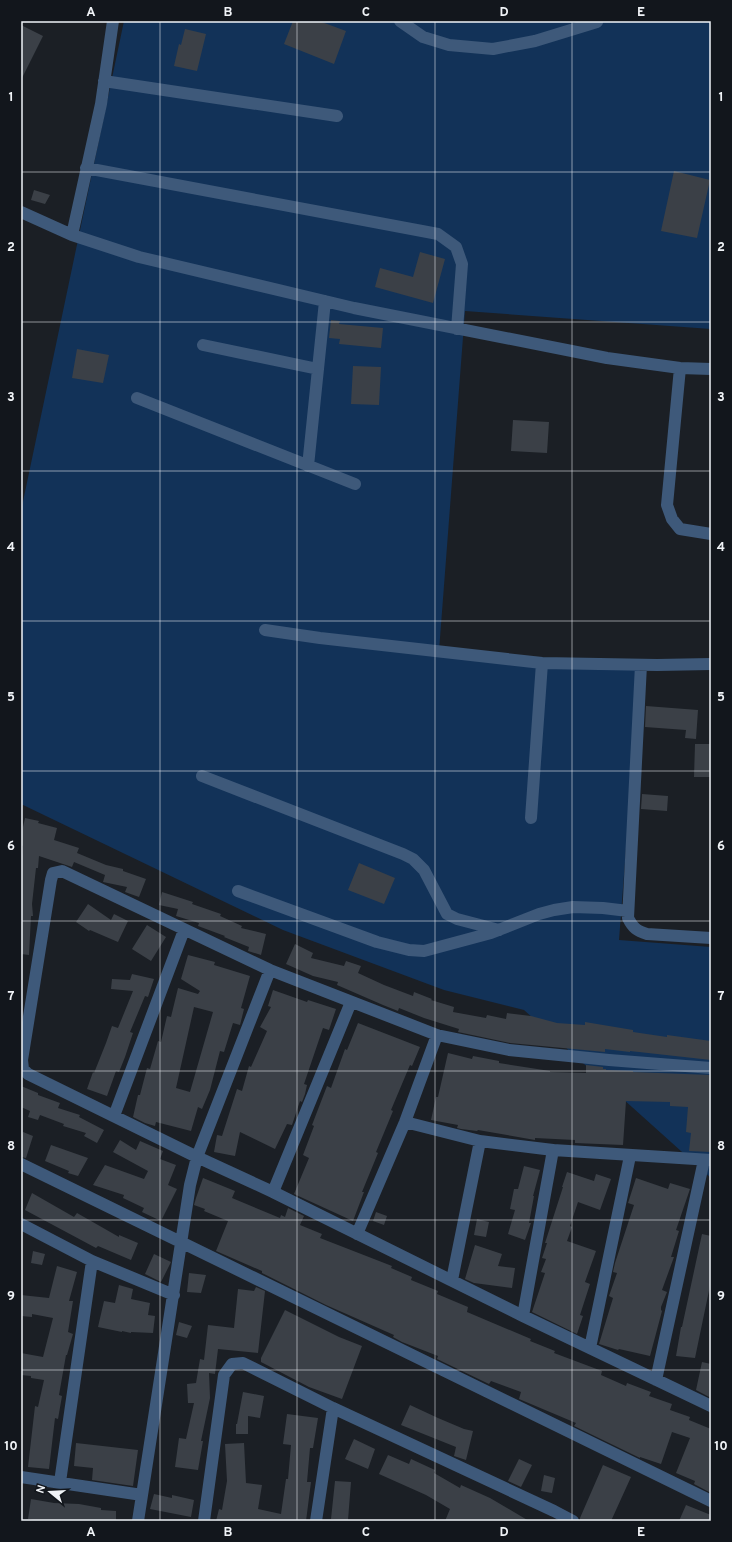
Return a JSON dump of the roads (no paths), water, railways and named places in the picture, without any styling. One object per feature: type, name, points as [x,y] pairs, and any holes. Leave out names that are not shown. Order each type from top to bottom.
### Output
[{"type":"street","points":[[72,235],[100,104],[113,21]]},
{"type":"street","points":[[400,21],[423,37],[442,43],[493,49],[535,41],[597,22]]},
{"type":"street","points":[[104,81],[337,116]]},
{"type":"street","points":[[86,168],[438,234],[456,247],[462,264],[457,329]]},
{"type":"street","points":[[21,212],[72,235],[139,257],[325,301],[457,329],[607,358],[680,368],[711,369]]},
{"type":"street","points":[[308,466],[325,301]]},
{"type":"street","points":[[203,345],[318,369]]},
{"type":"street","points":[[680,368],[667,505],[672,519],[680,529],[711,534]]},
{"type":"street","points":[[137,398],[355,484]]},
{"type":"street","points":[[265,630],[542,663],[641,665],[711,664]]},
{"type":"street","points":[[531,818],[542,663]]},
{"type":"street","points":[[641,665],[628,918],[632,927],[647,934],[711,938]]},
{"type":"street","points":[[202,776],[414,859],[424,870],[447,914],[457,919],[499,930]]},
{"type":"street","points":[[711,1068],[509,1050],[437,1035],[270,970],[62,871],[53,873],[51,880],[24,1052],[23,1069],[28,1074],[197,1157],[273,1192],[523,1316],[711,1406]]},
{"type":"street","points":[[238,892],[377,942],[409,950],[424,951],[491,933],[539,914],[572,907],[603,908],[628,911]]},
{"type":"street","points":[[114,1116],[184,930]]},
{"type":"street","points":[[138,1521],[190,1185],[197,1157],[270,970]]},
{"type":"street","points":[[273,1192],[351,1002]]},
{"type":"street","points":[[357,1234],[405,1122],[437,1035]]},
{"type":"street","points":[[405,1122],[480,1141],[554,1150],[708,1160],[656,1380]]},
{"type":"street","points":[[452,1280],[480,1141]]},
{"type":"street","points":[[523,1316],[554,1150]]},
{"type":"street","points":[[590,1348],[630,1156]]},
{"type":"street","points":[[21,1164],[711,1501]]},
{"type":"street","points":[[21,1224],[92,1261],[174,1295]]},
{"type":"street","points":[[60,1482],[92,1261]]},
{"type":"street","points":[[204,1521],[224,1375],[232,1364],[243,1363],[333,1408],[573,1521]]},
{"type":"street","points":[[316,1521],[333,1408]]},
{"type":"street","points":[[21,1476],[142,1495]]}]
